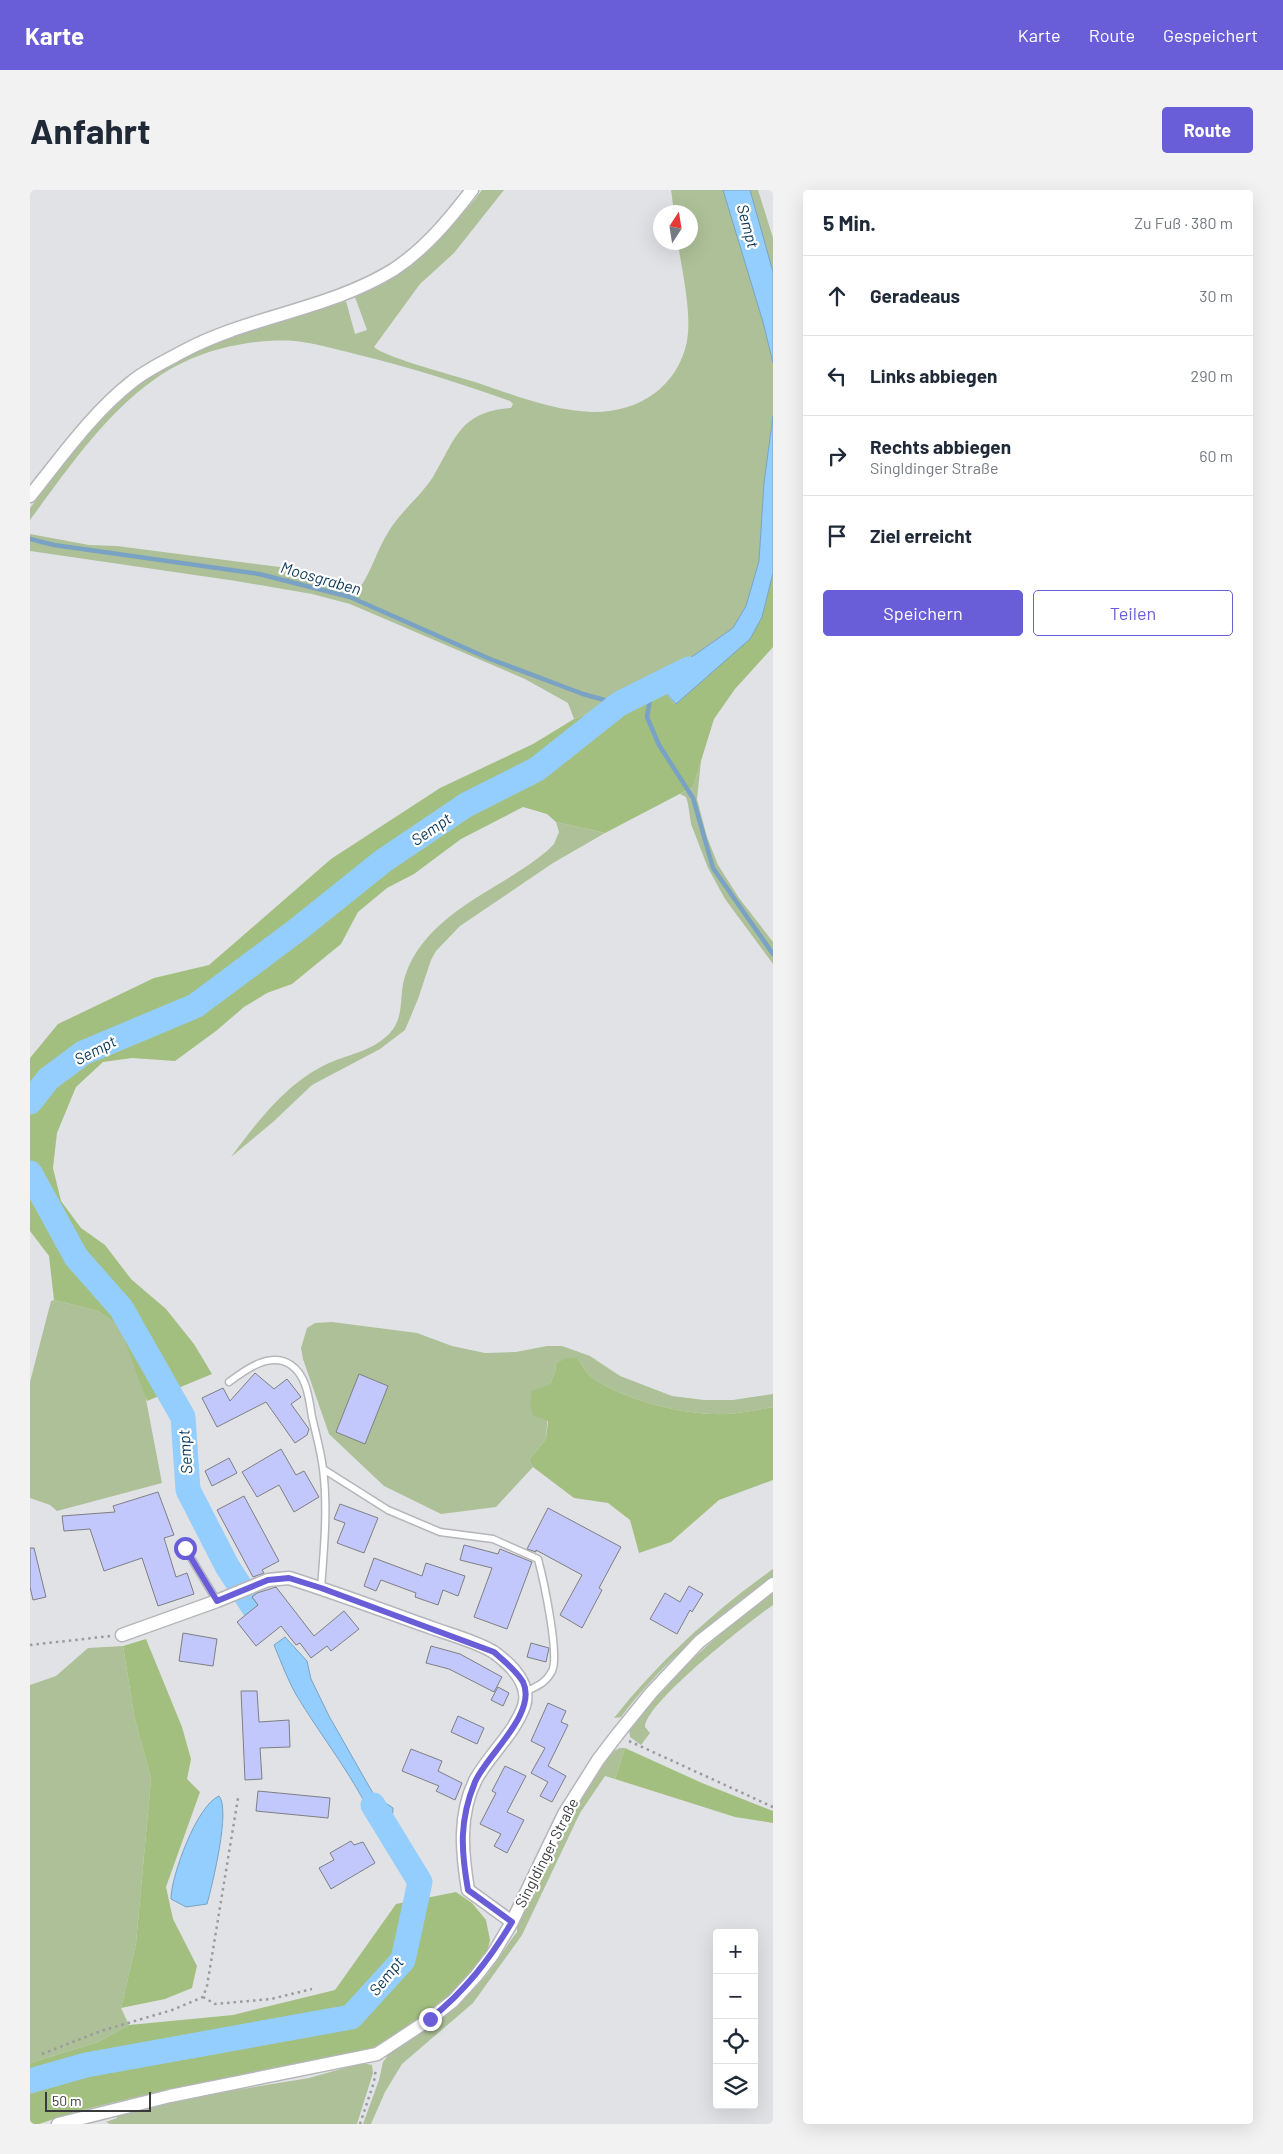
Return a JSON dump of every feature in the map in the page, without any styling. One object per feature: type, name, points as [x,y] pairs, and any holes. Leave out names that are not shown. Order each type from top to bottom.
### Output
[{"type":"street","points":[[30,496],[111,400],[134,380],[184,351],[217,335],[335,297],[393,270],[434,237],[472,190]]},
{"type":"street","points":[[122,1635],[217,1601],[268,1580],[289,1578],[494,1652],[513,1668],[522,1682],[525,1692],[524,1706],[517,1721],[476,1779],[465,1808],[462,1851],[468,1890],[512,1922]]},
{"type":"street","name":"Singldinger Straße","points":[[58,2124],[170,2096],[377,2054],[430,2019],[453,2001],[482,1969],[512,1922],[564,1814],[598,1760],[651,1693],[699,1642],[773,1584]]},
{"type":"lane","points":[[229,1382],[252,1366],[265,1361],[278,1361],[290,1364],[300,1373],[307,1391],[323,1469],[325,1544],[321,1588]]},
{"type":"lane","points":[[323,1469],[388,1510],[440,1532],[493,1539],[538,1559],[546,1586],[553,1649],[553,1669],[545,1682],[525,1692]]},
{"type":"lane","points":[[185,1548],[217,1601]]},
{"type":"path","points":[[30,1645],[122,1635]]},
{"type":"path","points":[[629,1741],[773,1807]]},
{"type":"path","points":[[42,2054],[101,2031],[172,2010],[203,1997],[207,1986],[238,1798]]},
{"type":"path","points":[[203,1997],[215,2004],[271,1999],[312,1989]]},
{"type":"path","points":[[360,2124],[374,2082],[377,2054]]},
{"type":"green space","points":[[482,190],[504,190],[454,253],[420,284],[374,347],[392,356],[534,402],[578,411],[609,411],[625,408],[640,402],[665,384],[675,372],[687,341],[687,305],[679,250],[698,250],[698,205],[673,205],[671,190],[723,190],[763,322],[773,364],[773,416],[764,483],[759,561],[746,606],[733,628],[656,682],[658,685],[574,719],[568,703],[525,679],[350,604],[312,594],[236,581],[30,551],[30,534],[89,545],[117,546],[288,568],[359,589],[389,531],[433,477],[461,430],[480,415],[511,408],[513,404],[510,401],[413,369],[310,343],[295,341],[259,342],[222,348],[170,369],[137,393],[119,409],[87,444],[30,520],[30,508],[82,440],[110,408],[140,381],[162,367],[213,344],[346,301],[355,334],[367,330],[355,297],[394,276],[425,252],[453,224]]},
{"type":"green space","points":[[750,190],[758,190],[773,238],[773,272]]},
{"type":"green space","points":[[773,573],[773,647],[735,689],[714,719],[693,787],[605,833],[556,822],[547,814],[523,807],[461,839],[414,874],[387,888],[358,912],[341,944],[292,984],[267,993],[244,1007],[216,1031],[175,1061],[132,1058],[103,1062],[76,1087],[57,1133],[53,1168],[61,1201],[81,1228],[105,1245],[131,1279],[166,1309],[194,1344],[212,1374],[147,1401],[119,1326],[98,1311],[54,1300],[49,1256],[30,1231],[30,1058],[58,1024],[154,978],[209,965],[331,859],[440,788],[533,744],[574,719],[658,685],[675,704],[750,639],[762,617]]},
{"type":"green space","points":[[701,761],[697,799],[707,837],[718,865],[739,898],[773,942],[773,964],[725,899],[708,868],[691,824],[686,797],[680,794],[693,787]]},
{"type":"green space","points":[[556,822],[605,833],[553,863],[460,926],[436,951],[431,960],[405,1030],[380,1049],[312,1085],[273,1122],[231,1157],[263,1116],[300,1081],[329,1063],[368,1048],[389,1034],[399,1017],[403,984],[407,970],[414,956],[427,939],[458,910],[547,851],[554,844],[559,832]]},
{"type":"green space","points":[[54,1300],[98,1311],[119,1326],[144,1389],[162,1483],[57,1511],[50,1505],[30,1498],[30,1382],[51,1301]]},
{"type":"green space","points":[[332,1322],[417,1333],[452,1346],[485,1353],[516,1352],[547,1346],[562,1346],[590,1356],[620,1376],[672,1396],[704,1400],[733,1400],[773,1394],[773,1407],[720,1414],[697,1413],[666,1408],[621,1393],[594,1379],[589,1375],[578,1358],[556,1364],[550,1384],[546,1439],[529,1460],[533,1467],[496,1507],[441,1514],[384,1486],[329,1434],[303,1359],[301,1348],[307,1328],[315,1323]]},
{"type":"green space","points":[[566,1358],[578,1358],[589,1375],[621,1393],[666,1408],[697,1413],[720,1414],[773,1407],[773,1480],[719,1500],[671,1542],[639,1553],[630,1520],[608,1503],[574,1498],[533,1467],[529,1460],[546,1439],[548,1421],[533,1415],[530,1406],[532,1391],[550,1384],[556,1364]]},
{"type":"green space","points":[[773,1569],[773,1577],[691,1641],[654,1677],[621,1717],[614,1718],[631,1697],[688,1638]]},
{"type":"green space","points":[[773,1593],[773,1605],[743,1627],[662,1700],[650,1715],[645,1727],[650,1733],[641,1745],[630,1737],[629,1728],[679,1673],[715,1639]]},
{"type":"green space","points":[[146,1639],[182,1727],[191,1759],[187,1779],[200,1792],[166,1887],[173,1919],[197,1966],[192,1988],[165,1999],[121,2008],[136,1943],[151,1779],[134,1715],[123,1646]]},
{"type":"green space","points":[[123,1646],[134,1715],[151,1779],[136,1943],[121,2008],[129,2025],[98,2042],[30,2063],[30,1685],[56,1676],[88,1648]]},
{"type":"green space","points":[[625,1748],[615,1779],[605,1776],[580,1813],[522,1935],[473,2003],[402,2064],[385,2092],[371,2124],[363,2124],[379,2080],[383,2062],[387,2057],[386,2054],[441,2018],[466,1997],[488,1973],[517,1932],[517,1927],[572,1812],[611,1752]]},
{"type":"green space","points":[[625,1748],[702,1783],[773,1811],[773,1823],[735,1817],[615,1779]]},
{"type":"green space","points":[[456,1892],[472,1903],[486,1920],[490,1940],[487,1952],[475,1969],[439,2007],[377,2048],[132,2098],[78,2111],[39,2124],[30,2124],[30,2063],[98,2042],[129,2025],[233,2015],[335,1990],[396,1904]]},
{"type":"green space","points":[[362,2063],[372,2065],[373,2073],[357,2124],[110,2124],[106,2122],[117,2118],[116,2114],[206,2095],[309,2078]]},
{"type":"water","points":[[723,190],[750,190],[773,272],[773,363],[763,322]]},
{"type":"water","points":[[773,416],[773,573],[762,617],[750,639],[676,704],[656,682],[733,628],[746,606],[759,561],[764,483]]},
{"type":"water","points":[[285,1637],[307,1661],[311,1679],[329,1716],[374,1795],[393,1808],[391,1843],[381,1839],[374,1821],[355,1785],[292,1688],[274,1645]]},
{"type":"water","points":[[219,1796],[222,1804],[222,1831],[207,1904],[186,1907],[171,1899],[175,1874],[194,1826],[211,1802]]},
{"type":"building","points":[[255,1373],[274,1389],[287,1379],[301,1397],[291,1404],[309,1429],[307,1435],[295,1443],[266,1402],[217,1427],[202,1398],[223,1388],[230,1401]]},
{"type":"building","points":[[359,1374],[388,1386],[365,1444],[336,1432]]},
{"type":"building","points":[[281,1449],[296,1475],[304,1471],[319,1497],[294,1512],[279,1485],[257,1497],[242,1472]]},
{"type":"building","points":[[229,1458],[237,1473],[212,1486],[205,1471]]},
{"type":"building","points":[[158,1492],[174,1535],[164,1538],[176,1577],[187,1573],[194,1594],[158,1606],[142,1558],[104,1571],[90,1529],[64,1531],[62,1516],[115,1512],[113,1506]]},
{"type":"building","points":[[244,1496],[279,1561],[262,1570],[264,1573],[253,1577],[217,1510]]},
{"type":"building","points":[[340,1504],[378,1518],[364,1553],[337,1543],[345,1523],[334,1519]]},
{"type":"building","points":[[548,1508],[621,1547],[599,1588],[602,1590],[582,1628],[560,1615],[582,1575],[536,1550],[536,1552],[527,1549]]},
{"type":"building","points":[[464,1545],[498,1554],[500,1549],[532,1562],[507,1629],[474,1617],[492,1568],[460,1560]]},
{"type":"building","points":[[30,1548],[34,1548],[46,1597],[33,1600],[30,1587]]},
{"type":"building","points":[[374,1558],[422,1576],[426,1563],[465,1576],[458,1596],[443,1590],[438,1605],[415,1597],[416,1593],[381,1580],[376,1591],[364,1586]]},
{"type":"building","points":[[689,1586],[703,1594],[692,1612],[690,1610],[677,1634],[650,1619],[665,1593],[680,1602]]},
{"type":"building","points":[[276,1587],[314,1636],[344,1611],[359,1629],[331,1651],[327,1646],[311,1658],[300,1643],[296,1645],[281,1626],[256,1646],[237,1622],[258,1605],[252,1597],[257,1593]]},
{"type":"building","points":[[183,1633],[217,1639],[213,1666],[179,1661]]},
{"type":"building","points":[[531,1643],[549,1648],[546,1662],[527,1657]]},
{"type":"building","points":[[431,1646],[460,1654],[502,1677],[494,1692],[449,1669],[426,1663]]},
{"type":"building","points":[[498,1687],[509,1693],[503,1706],[491,1700]]},
{"type":"building","points":[[241,1691],[257,1691],[259,1722],[289,1720],[290,1747],[260,1748],[262,1779],[245,1780]]},
{"type":"building","points":[[548,1703],[566,1711],[561,1722],[568,1725],[548,1766],[566,1776],[552,1802],[540,1796],[548,1782],[531,1773],[545,1748],[531,1741]]},
{"type":"building","points":[[458,1716],[484,1728],[477,1744],[451,1732]]},
{"type":"building","points":[[411,1749],[442,1761],[438,1771],[462,1783],[455,1800],[436,1791],[439,1786],[402,1771]]},
{"type":"building","points":[[505,1766],[526,1776],[507,1812],[524,1820],[507,1853],[494,1846],[501,1834],[480,1824],[496,1793],[492,1791]]},
{"type":"building","points":[[258,1791],[330,1798],[328,1818],[256,1811]]},
{"type":"building","points":[[351,1841],[354,1845],[363,1842],[375,1863],[331,1889],[319,1868],[334,1860],[330,1853]]},
{"type":"waterway","name":"Moosgraben","points":[[30,539],[54,545],[259,574],[350,597],[490,659],[583,694],[619,704]]},
{"type":"waterway","name":"Sempt","points":[[30,1102],[48,1079],[83,1053],[195,1006],[297,930],[383,861],[466,805],[537,769],[619,704],[689,669]]},
{"type":"waterway","points":[[652,688],[647,717],[659,745],[693,798],[713,868],[773,954]]},
{"type":"waterway","name":"Sempt","points":[[30,1173],[76,1257],[121,1308],[183,1417],[188,1490],[227,1566],[254,1608]]},
{"type":"waterway","name":"Sempt","points":[[30,2081],[86,2065],[351,2017],[403,1960],[420,1882],[373,1805]]},
{"type":"route","points":[[185,1548],[217,1601],[268,1580],[289,1578],[494,1652],[513,1668],[522,1682],[524,1687],[524,1706],[517,1721],[476,1779],[465,1808],[462,1851],[468,1890],[512,1922],[493,1954],[476,1976],[453,2001],[430,2019]]}]
